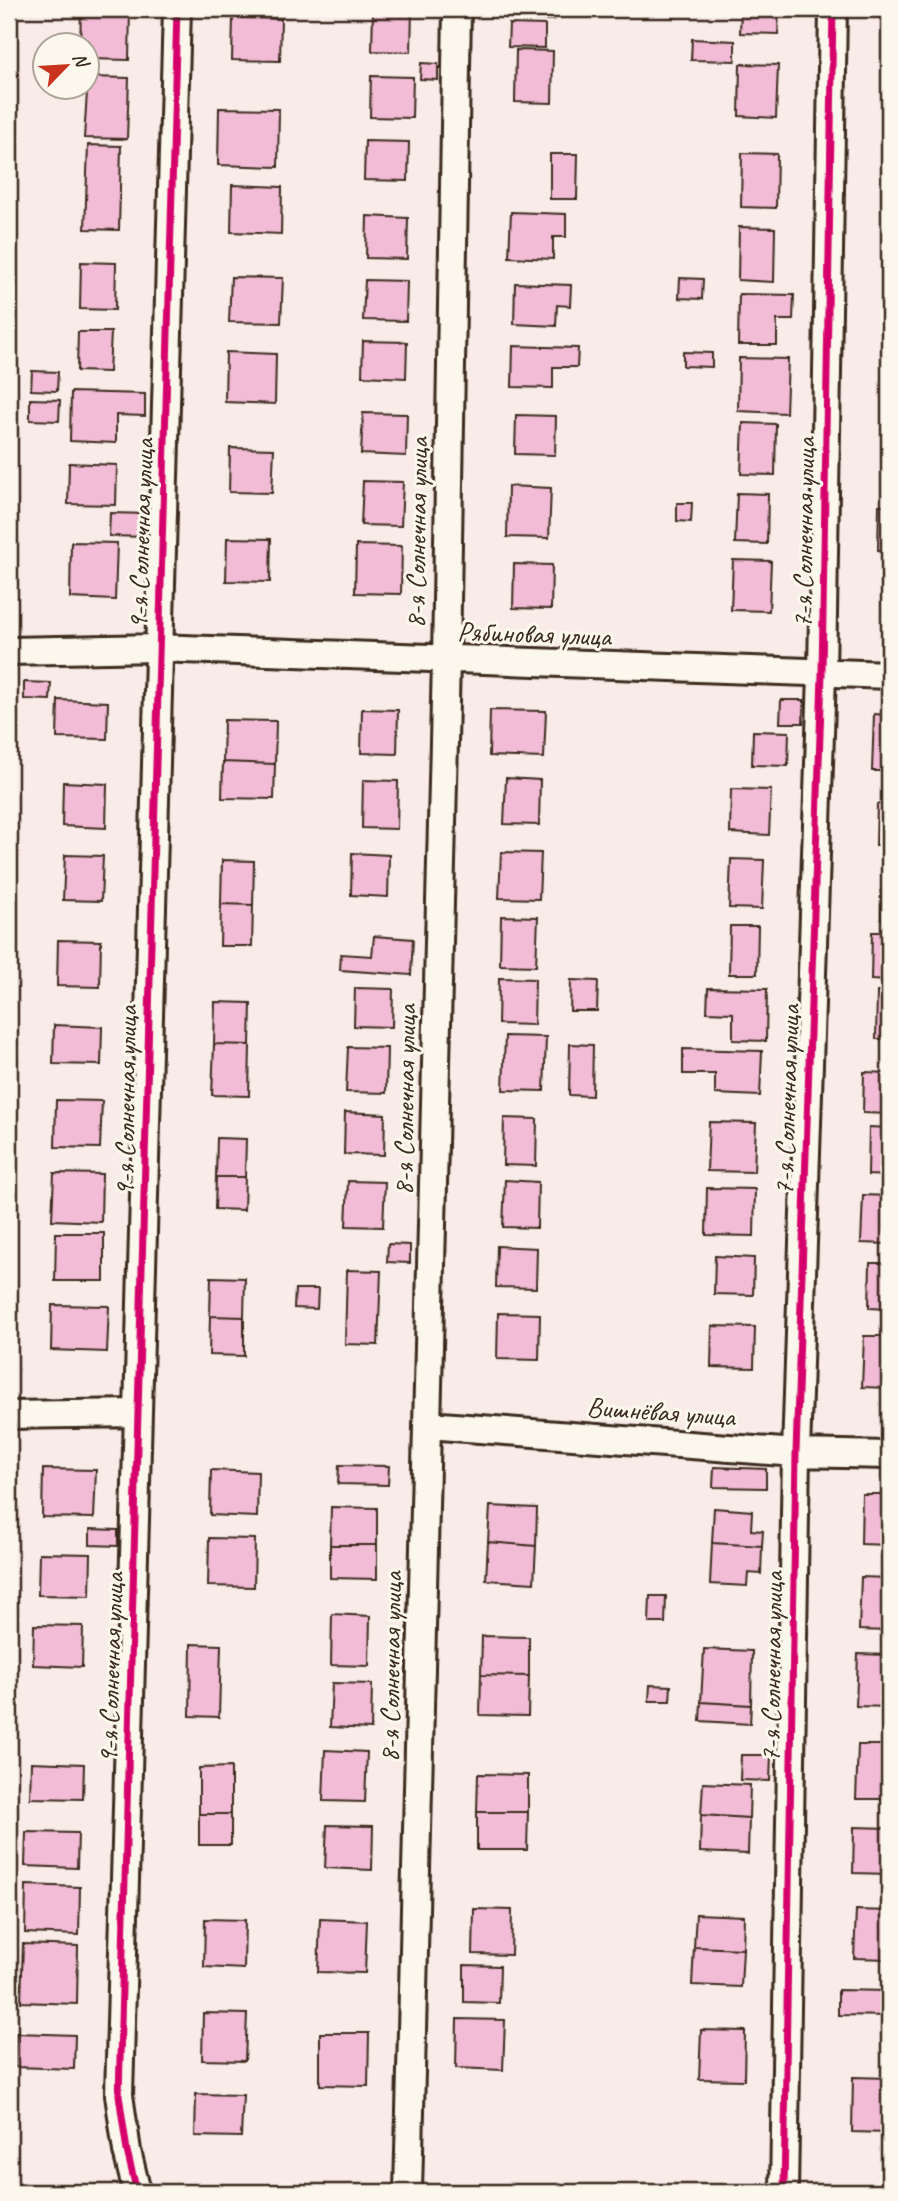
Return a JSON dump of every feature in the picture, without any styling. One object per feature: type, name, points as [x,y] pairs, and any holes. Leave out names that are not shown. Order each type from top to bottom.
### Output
[{"type":"street","name":"9-я Солнечная улица","points":[[137,2192],[127,2151],[120,2095],[157,648],[177,9]]},
{"type":"street","name":"8-я Солнечная улица","points":[[408,2192],[446,661],[457,9]]},
{"type":"street","name":"7-я Солнечная улица","points":[[784,2192],[796,1452],[822,674],[833,9]]},
{"type":"street","name":"Рябиновая улица","points":[[9,651],[157,648],[446,661],[889,675]]},
{"type":"street","points":[[9,1415],[138,1413]]},
{"type":"street","name":"Вишнёвая улица","points":[[428,1425],[796,1452],[889,1455]]},
{"type":"building","points":[[81,9],[130,9],[129,60],[102,59],[102,32],[80,32]]},
{"type":"building","points":[[373,9],[412,9],[411,52],[372,51]]},
{"type":"building","points":[[517,9],[553,9],[553,20],[517,19]]},
{"type":"building","points":[[741,9],[779,9],[778,34],[740,33]]},
{"type":"building","points":[[233,17],[281,19],[280,61],[232,60]]},
{"type":"building","points":[[509,24],[545,25],[545,48],[508,47]]},
{"type":"building","points":[[692,39],[735,41],[735,61],[691,60]]},
{"type":"building","points":[[516,50],[553,51],[552,103],[515,102]]},
{"type":"building","points":[[421,63],[438,64],[438,80],[420,79]]},
{"type":"building","points":[[740,64],[778,65],[776,118],[739,116]]},
{"type":"building","points":[[371,76],[413,77],[412,118],[370,117]]},
{"type":"building","points":[[102,77],[129,78],[127,139],[84,138],[86,102],[102,102]]},
{"type":"building","points":[[219,108],[279,109],[278,167],[218,165]]},
{"type":"building","points":[[365,141],[409,142],[408,181],[364,180]]},
{"type":"building","points":[[88,145],[121,146],[119,230],[85,229]]},
{"type":"building","points":[[742,153],[777,154],[776,208],[741,207]]},
{"type":"building","points":[[550,154],[578,154],[577,199],[550,199]]},
{"type":"building","points":[[232,185],[282,187],[281,234],[231,232]]},
{"type":"building","points":[[511,212],[566,214],[566,237],[553,237],[553,259],[509,257]]},
{"type":"building","points":[[367,216],[408,218],[407,259],[366,258]]},
{"type":"building","points":[[739,227],[775,228],[774,282],[738,280]]},
{"type":"building","points":[[81,262],[116,263],[115,310],[80,309]]},
{"type":"building","points":[[231,277],[283,278],[281,323],[229,322]]},
{"type":"building","points":[[680,278],[703,279],[702,299],[679,298]]},
{"type":"building","points":[[365,280],[407,281],[406,321],[363,320]]},
{"type":"building","points":[[515,283],[571,285],[570,306],[557,305],[556,326],[514,324]]},
{"type":"building","points":[[739,294],[794,295],[793,320],[777,320],[777,345],[738,345]]},
{"type":"building","points":[[883,305],[889,305],[889,349],[882,349]]},
{"type":"building","points":[[78,332],[111,332],[109,372],[77,371]]},
{"type":"building","points":[[363,341],[407,342],[406,378],[362,376]]},
{"type":"building","points":[[513,346],[578,348],[577,367],[553,367],[553,388],[512,387]]},
{"type":"building","points":[[226,352],[276,354],[275,404],[225,402]]},
{"type":"building","points":[[683,352],[712,353],[712,367],[683,366]]},
{"type":"building","points":[[739,358],[788,359],[786,413],[738,411]]},
{"type":"building","points":[[886,369],[889,369],[889,419],[885,419]]},
{"type":"building","points":[[32,371],[58,372],[57,391],[31,390]]},
{"type":"building","points":[[71,392],[145,394],[145,416],[116,415],[116,443],[70,441]]},
{"type":"building","points":[[30,399],[60,400],[59,421],[30,420]]},
{"type":"building","points":[[363,413],[407,414],[406,456],[361,454]]},
{"type":"building","points":[[516,415],[556,416],[555,455],[515,454]]},
{"type":"building","points":[[743,423],[776,424],[775,475],[741,474]]},
{"type":"building","points":[[886,442],[889,443],[889,485],[885,485]]},
{"type":"building","points":[[230,448],[274,449],[272,493],[229,492]]},
{"type":"building","points":[[69,463],[117,465],[116,505],[68,504]]},
{"type":"building","points":[[363,481],[403,482],[401,526],[361,525]]},
{"type":"building","points":[[508,486],[551,488],[549,538],[507,537]]},
{"type":"building","points":[[737,493],[768,494],[767,544],[735,543]]},
{"type":"building","points":[[677,503],[692,503],[691,522],[677,521]]},
{"type":"building","points":[[879,505],[889,505],[889,551],[878,550]]},
{"type":"building","points":[[110,513],[148,514],[147,537],[109,536]]},
{"type":"building","points":[[227,538],[271,539],[270,582],[226,581]]},
{"type":"building","points":[[71,542],[117,543],[115,600],[70,598]]},
{"type":"building","points":[[356,545],[402,546],[401,594],[355,593]]},
{"type":"building","points":[[733,560],[771,561],[769,611],[731,610]]},
{"type":"building","points":[[514,564],[552,565],[551,609],[513,608]]},
{"type":"building","points":[[884,566],[889,566],[889,614],[883,614]]},
{"type":"building","points":[[24,682],[51,683],[50,700],[24,699]]},
{"type":"building","points":[[58,700],[108,702],[107,739],[57,738]]},
{"type":"building","points":[[781,700],[804,700],[803,723],[780,723]]},
{"type":"building","points":[[362,709],[398,710],[397,754],[361,753]]},
{"type":"building","points":[[490,710],[546,711],[544,758],[489,756]]},
{"type":"building","points":[[874,714],[889,715],[889,771],[872,771]]},
{"type":"building","points":[[224,720],[276,721],[275,764],[223,762]]},
{"type":"building","points":[[753,731],[789,732],[788,766],[752,765]]},
{"type":"building","points":[[223,762],[275,764],[274,799],[222,798]]},
{"type":"building","points":[[506,778],[540,780],[539,825],[504,824]]},
{"type":"building","points":[[363,780],[398,781],[397,829],[362,828]]},
{"type":"building","points":[[63,782],[107,784],[106,828],[62,826]]},
{"type":"building","points":[[731,789],[771,790],[769,835],[730,833]]},
{"type":"building","points":[[877,804],[889,804],[889,845],[876,845]]},
{"type":"building","points":[[501,852],[541,853],[539,899],[499,898]]},
{"type":"building","points":[[352,853],[389,855],[388,897],[351,895]]},
{"type":"building","points":[[65,855],[103,856],[101,901],[63,900]]},
{"type":"building","points":[[731,859],[764,860],[762,909],[729,908]]},
{"type":"building","points":[[222,860],[254,861],[253,905],[221,904]]},
{"type":"building","points":[[883,864],[889,865],[889,919],[881,919]]},
{"type":"building","points":[[221,904],[253,905],[252,946],[220,946]]},
{"type":"building","points":[[501,916],[538,917],[536,966],[500,965]]},
{"type":"building","points":[[730,926],[758,926],[757,974],[729,974]]},
{"type":"building","points":[[872,932],[889,932],[889,981],[871,980]]},
{"type":"building","points":[[374,936],[413,939],[411,975],[340,970],[341,954],[372,956]]},
{"type":"building","points":[[58,940],[101,941],[100,987],[57,986]]},
{"type":"building","points":[[499,978],[535,979],[534,1025],[498,1024]]},
{"type":"building","points":[[571,980],[598,981],[597,1011],[570,1011]]},
{"type":"building","points":[[355,988],[393,989],[392,1027],[354,1026]]},
{"type":"building","points":[[708,988],[767,989],[766,1041],[733,1040],[733,1013],[707,1012]]},
{"type":"building","points":[[877,992],[889,992],[889,1039],[876,1039]]},
{"type":"building","points":[[215,1002],[251,1003],[250,1045],[214,1044]]},
{"type":"building","points":[[54,1025],[102,1027],[101,1065],[53,1064]]},
{"type":"building","points":[[505,1036],[546,1037],[544,1091],[503,1090]]},
{"type":"building","points":[[214,1044],[250,1045],[249,1096],[212,1095]]},
{"type":"building","points":[[570,1044],[593,1045],[592,1096],[569,1095]]},
{"type":"building","points":[[348,1047],[387,1048],[386,1093],[346,1092]]},
{"type":"building","points":[[683,1049],[762,1051],[760,1096],[715,1094],[715,1074],[683,1074]]},
{"type":"building","points":[[864,1072],[889,1073],[889,1114],[863,1113]]},
{"type":"building","points":[[56,1100],[102,1101],[100,1148],[55,1147]]},
{"type":"building","points":[[345,1112],[385,1114],[384,1155],[344,1154]]},
{"type":"building","points":[[504,1118],[537,1119],[536,1166],[503,1165]]},
{"type":"building","points":[[709,1122],[756,1123],[754,1172],[707,1171]]},
{"type":"building","points":[[869,1127],[889,1128],[889,1176],[868,1175]]},
{"type":"building","points":[[217,1138],[246,1139],[245,1177],[216,1177]]},
{"type":"building","points":[[54,1173],[102,1174],[101,1222],[52,1220]]},
{"type":"building","points":[[216,1177],[245,1177],[244,1210],[215,1209]]},
{"type":"building","points":[[505,1180],[538,1182],[537,1228],[503,1227]]},
{"type":"building","points":[[348,1181],[385,1182],[383,1227],[346,1226]]},
{"type":"building","points":[[707,1188],[755,1189],[754,1236],[706,1235]]},
{"type":"building","points":[[863,1195],[889,1196],[889,1244],[861,1243]]},
{"type":"building","points":[[56,1233],[104,1233],[104,1281],[55,1281]]},
{"type":"building","points":[[388,1244],[410,1245],[410,1263],[387,1262]]},
{"type":"building","points":[[497,1246],[537,1248],[536,1288],[496,1287]]},
{"type":"building","points":[[715,1256],[754,1258],[753,1295],[714,1294]]},
{"type":"building","points":[[870,1263],[889,1263],[889,1309],[869,1308]]},
{"type":"building","points":[[347,1270],[381,1271],[378,1345],[345,1344]]},
{"type":"building","points":[[211,1277],[245,1278],[244,1317],[210,1316]]},
{"type":"building","points":[[295,1289],[318,1289],[317,1309],[294,1308]]},
{"type":"building","points":[[52,1305],[109,1306],[107,1352],[51,1350]]},
{"type":"building","points":[[498,1313],[540,1314],[539,1360],[497,1359]]},
{"type":"building","points":[[210,1316],[244,1317],[244,1356],[209,1355]]},
{"type":"building","points":[[712,1326],[755,1327],[754,1368],[711,1367]]},
{"type":"building","points":[[864,1336],[889,1336],[889,1388],[862,1387]]},
{"type":"building","points":[[339,1465],[389,1466],[388,1485],[338,1484]]},
{"type":"building","points":[[714,1467],[766,1469],[766,1488],[713,1487]]},
{"type":"building","points":[[43,1469],[96,1470],[94,1518],[42,1517]]},
{"type":"building","points":[[211,1470],[258,1472],[257,1517],[210,1515]]},
{"type":"building","points":[[862,1494],[889,1494],[889,1545],[861,1544]]},
{"type":"building","points":[[490,1506],[537,1508],[536,1546],[488,1542]]},
{"type":"building","points":[[331,1507],[377,1508],[377,1545],[330,1545]]},
{"type":"building","points":[[714,1508],[752,1511],[751,1530],[763,1531],[762,1546],[712,1543]]},
{"type":"building","points":[[90,1529],[118,1530],[118,1546],[90,1545]]},
{"type":"building","points":[[209,1538],[255,1539],[254,1587],[208,1586]]},
{"type":"building","points":[[488,1542],[536,1546],[534,1583],[486,1580]]},
{"type":"building","points":[[712,1543],[762,1546],[761,1574],[748,1573],[747,1586],[710,1584]]},
{"type":"building","points":[[330,1545],[377,1545],[377,1579],[330,1578]]},
{"type":"building","points":[[39,1553],[91,1554],[90,1596],[38,1595]]},
{"type":"building","points":[[861,1577],[889,1578],[889,1631],[859,1630]]},
{"type":"building","points":[[650,1596],[666,1596],[665,1623],[649,1623]]},
{"type":"building","points":[[332,1614],[370,1616],[369,1666],[331,1665]]},
{"type":"building","points":[[34,1625],[83,1626],[82,1667],[33,1665]]},
{"type":"building","points":[[482,1636],[529,1637],[529,1676],[481,1675]]},
{"type":"building","points":[[191,1644],[221,1645],[219,1717],[190,1716]]},
{"type":"building","points":[[704,1649],[752,1651],[751,1705],[701,1702]]},
{"type":"building","points":[[858,1654],[889,1655],[889,1707],[856,1706]]},
{"type":"building","points":[[481,1675],[529,1676],[528,1716],[480,1715]]},
{"type":"building","points":[[332,1683],[372,1684],[371,1729],[330,1727]]},
{"type":"building","points":[[650,1685],[671,1686],[670,1701],[649,1701]]},
{"type":"building","points":[[701,1702],[751,1705],[750,1724],[700,1721]]},
{"type":"building","points":[[858,1745],[889,1745],[889,1799],[856,1799]]},
{"type":"building","points":[[325,1750],[367,1752],[365,1802],[323,1801]]},
{"type":"building","points":[[741,1755],[771,1755],[770,1781],[740,1780]]},
{"type":"building","points":[[31,1762],[84,1764],[83,1799],[30,1798]]},
{"type":"building","points":[[231,1767],[231,1814],[199,1814],[199,1768]]},
{"type":"building","points":[[478,1774],[528,1775],[528,1812],[477,1812]]},
{"type":"building","points":[[703,1783],[750,1785],[749,1818],[701,1815]]},
{"type":"building","points":[[477,1812],[528,1812],[527,1850],[477,1850]]},
{"type":"building","points":[[199,1814],[231,1814],[231,1845],[199,1845]]},
{"type":"building","points":[[701,1815],[749,1818],[748,1854],[700,1852]]},
{"type":"building","points":[[327,1825],[373,1826],[372,1870],[325,1868]]},
{"type":"building","points":[[854,1827],[889,1828],[889,1874],[853,1873]]},
{"type":"building","points":[[26,1832],[78,1833],[77,1868],[25,1866]]},
{"type":"building","points":[[26,1885],[80,1887],[79,1935],[25,1933]]},
{"type":"building","points":[[474,1909],[512,1910],[511,1955],[473,1954]]},
{"type":"building","points":[[856,1910],[889,1911],[889,1959],[854,1958]]},
{"type":"building","points":[[696,1914],[744,1916],[743,1949],[694,1947]]},
{"type":"building","points":[[205,1919],[245,1920],[244,1969],[204,1967]]},
{"type":"building","points":[[320,1919],[367,1921],[365,1973],[318,1972]]},
{"type":"building","points":[[23,1944],[78,1946],[77,2004],[21,2002]]},
{"type":"building","points":[[694,1947],[743,1949],[741,1987],[692,1985]]},
{"type":"building","points":[[464,1965],[500,1966],[499,2003],[464,2002]]},
{"type":"building","points":[[838,1990],[889,1991],[889,2016],[838,2015]]},
{"type":"building","points":[[203,2013],[247,2014],[245,2061],[202,2060]]},
{"type":"building","points":[[457,2019],[505,2020],[503,2070],[456,2068]]},
{"type":"building","points":[[701,2030],[745,2031],[744,2080],[699,2079]]},
{"type":"building","points":[[16,2033],[75,2035],[74,2069],[15,2067]]},
{"type":"building","points":[[320,2033],[369,2033],[368,2086],[320,2085]]},
{"type":"building","points":[[853,2077],[889,2078],[889,2133],[852,2132]]},
{"type":"building","points":[[196,2094],[243,2095],[241,2137],[195,2136]]},
{"type":"cycle path","points":[[137,2192],[127,2151],[119,2095],[177,9]]},
{"type":"cycle path","points":[[784,2192],[796,1453],[822,674],[833,9]]}]
